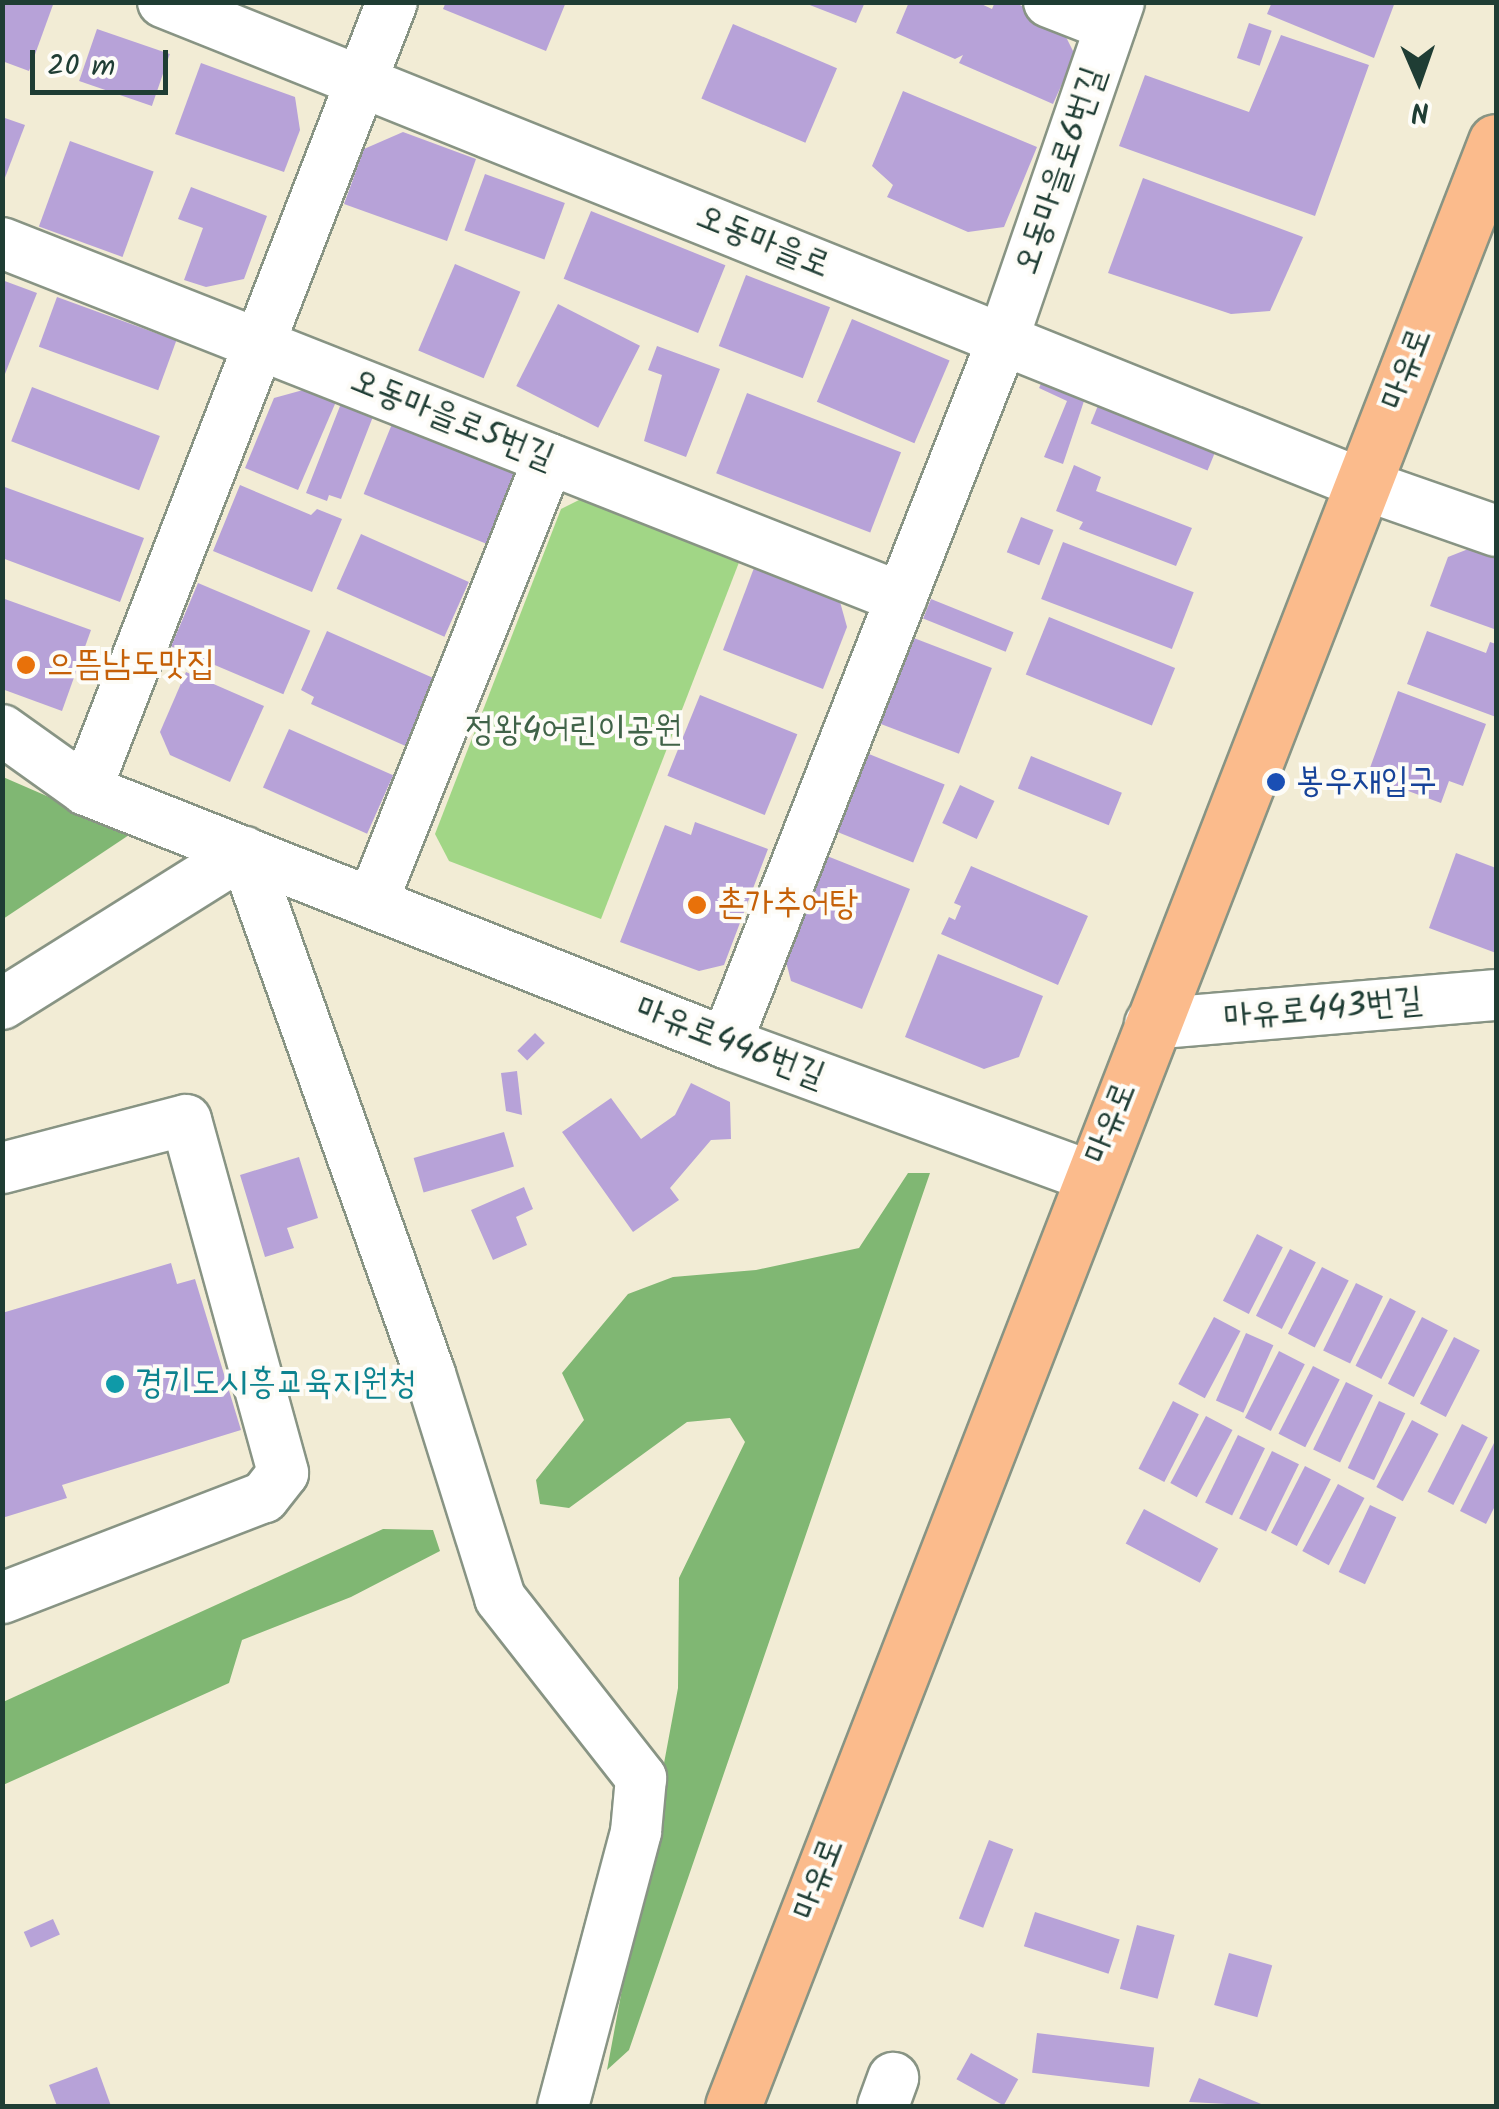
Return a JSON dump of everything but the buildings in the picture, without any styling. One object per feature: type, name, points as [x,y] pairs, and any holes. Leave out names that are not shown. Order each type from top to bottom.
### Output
[{"type":"main road","name":"마유로","points":[[733,2106],[1090,1176],[1496,142]]},
{"type":"street","name":"오동마을로","points":[[162,2],[1362,484],[1496,532]]},
{"type":"street","points":[[86,790],[392,2]]},
{"type":"street","points":[[1049,2],[1115,14]]},
{"type":"street","name":"오동마을로6번길","points":[[1003,339],[1115,14]]},
{"type":"street","name":"오동마을로5번길","points":[[2,243],[902,598]]},
{"type":"street","points":[[726,1043],[1003,339]]},
{"type":"street","points":[[372,903],[549,458]]},
{"type":"street","name":"마유로446번길","points":[[2,730],[86,790],[726,1043],[1090,1176]]},
{"type":"street","points":[[2,1004],[244,852],[430,1374],[500,1598],[641,1778],[636,1832],[562,2106]]},
{"type":"street","name":"마유로443번길","points":[[1150,1024],[1496,996]]},
{"type":"street","points":[[2,1168],[186,1120],[282,1473],[264,1497],[2,1598]]},
{"type":"green space","name":"정왕4어린이공원","points":[[591,494],[743,552],[601,919],[449,861],[435,834],[561,509]]},
{"type":"green space","points":[[3,777],[132,833],[3,919]]},
{"type":"green space","points":[[908,1173],[930,1173],[629,2050],[607,2070],[678,1688],[679,1578],[745,1442],[730,1418],[687,1422],[569,1508],[540,1504],[536,1480],[584,1420],[562,1373],[628,1294],[673,1277],[756,1270],[859,1248]]},
{"type":"green space","points":[[383,1529],[433,1530],[440,1551],[351,1597],[242,1640],[229,1683],[3,1785],[3,1702]]},
{"type":"place","name":"으뜸남도맛집","points":[[26,665]]},
{"type":"place","name":"봉우재입구","points":[[1276,782]]},
{"type":"place","name":"촌가추어탕","points":[[697,905]]},
{"type":"place","name":"경기도시흥교육지원청","points":[[115,1384]]}]
